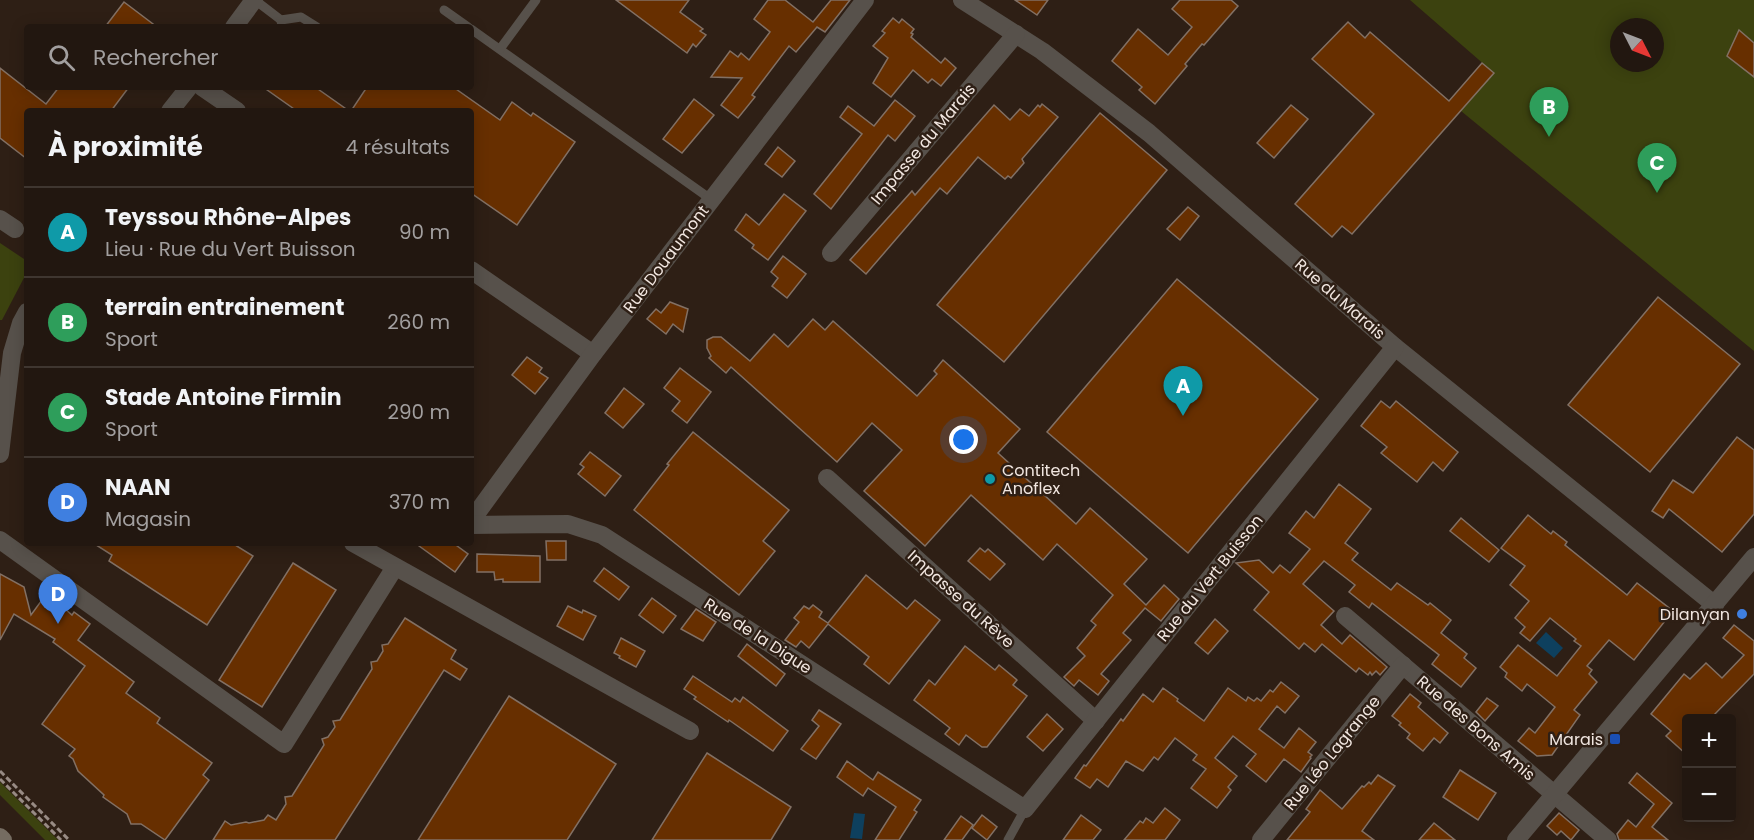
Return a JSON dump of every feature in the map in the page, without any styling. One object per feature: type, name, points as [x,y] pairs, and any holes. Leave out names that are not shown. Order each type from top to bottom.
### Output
[{"type":"street","points":[[236,24],[255,0]]},
{"type":"street","name":"Rue Douaumont","points":[[474,519],[593,354],[865,0]]},
{"type":"street","name":"Rue du Marais","points":[[962,0],[1042,51],[1149,133],[1395,347],[1715,605]]},
{"type":"street","name":"Impasse du Marais","points":[[831,253],[1016,34]]},
{"type":"street","points":[[172,108],[187,90]]},
{"type":"street","points":[[206,90],[233,108]]},
{"type":"street","points":[[474,272],[593,354]]},
{"type":"street","points":[[0,454],[3,402],[20,358],[21,323],[24,318]]},
{"type":"street","name":"Rue du Vert Buisson","points":[[1025,809],[1395,347]]},
{"type":"street","name":"Impasse du Rêve","points":[[827,478],[1096,721]]},
{"type":"street","name":"Rue de la Digue","points":[[474,523],[568,524],[602,535],[1025,809]]},
{"type":"street","points":[[0,540],[284,744],[395,567]]},
{"type":"street","points":[[358,546],[690,731]]},
{"type":"street","points":[[1516,840],[1754,557]]},
{"type":"street","name":"Rue des Bons Amis","points":[[1345,616],[1608,840]]},
{"type":"street","name":"Rue Léo Lagrange","points":[[1261,840],[1403,665]]},
{"type":"lane","points":[[255,0],[282,23],[301,17],[312,24]]},
{"type":"lane","points":[[500,50],[536,0]]},
{"type":"lane","points":[[444,10],[464,24]]},
{"type":"lane","points":[[474,31],[712,200]]},
{"type":"lane","points":[[1008,840],[1025,809]]},
{"type":"path","points":[[0,771],[69,840]]},
{"type":"path","points":[[0,779],[61,840]]},
{"type":"green space","points":[[1410,0],[1754,0],[1754,351],[1461,111],[1494,73]]},
{"type":"green space","points":[[0,243],[24,259],[24,278],[0,320]]},
{"type":"green space","points":[[0,782],[58,840],[45,840],[0,795]]},
{"type":"water","points":[[1546,632],[1563,648],[1554,658],[1536,643]]},
{"type":"water","points":[[854,813],[865,814],[862,839],[850,838]]},
{"type":"building","points":[[616,0],[689,0],[680,12],[703,29],[700,31],[706,35],[696,47],[693,44],[687,53]]},
{"type":"building","points":[[768,0],[785,0],[813,22],[831,0],[850,0],[825,32],[817,27],[796,52],[789,46],[752,95],[755,97],[738,118],[721,105],[742,78],[711,77],[730,51],[738,57],[741,53],[749,60],[770,32],[754,19]]},
{"type":"building","points":[[1015,0],[1048,0],[1037,15]]},
{"type":"building","points":[[1180,0],[1231,0],[1238,6],[1185,64],[1187,66],[1155,104],[1139,90],[1142,87],[1112,61],[1138,29],[1168,55],[1192,27],[1172,9]]},
{"type":"building","points":[[124,2],[153,24],[107,24]]},
{"type":"building","points":[[893,18],[899,23],[902,19],[914,29],[911,37],[941,63],[945,58],[956,68],[941,86],[932,79],[928,83],[913,70],[891,97],[873,83],[888,58],[873,46],[885,33],[882,31]]},
{"type":"building","points":[[1348,22],[1365,38],[1370,32],[1449,101],[1482,63],[1494,73],[1352,234],[1342,226],[1332,237],[1295,204],[1374,114],[1312,59]]},
{"type":"building","points":[[1739,30],[1754,43],[1754,77],[1727,56]]},
{"type":"building","points":[[0,68],[24,87],[24,90],[28,90],[46,104],[57,90],[127,90],[113,108],[24,108],[24,157],[0,138]]},
{"type":"building","points":[[267,90],[319,90],[345,108],[293,108]]},
{"type":"building","points":[[365,90],[457,90],[500,120],[512,102],[531,116],[533,113],[575,142],[517,225],[474,195],[474,108],[353,108]]},
{"type":"building","points":[[694,99],[714,115],[682,153],[663,139]]},
{"type":"building","points":[[895,100],[915,116],[895,141],[888,135],[831,209],[814,194],[862,134],[840,117],[848,106],[874,126]]},
{"type":"building","points":[[1042,104],[1058,117],[1022,159],[1024,163],[1011,178],[1008,176],[1005,179],[978,157],[947,194],[940,188],[866,274],[850,260],[912,191],[915,195],[994,105],[1010,120],[1020,109],[1029,116],[1038,105],[1040,107]]},
{"type":"building","points":[[1291,105],[1308,119],[1274,158],[1257,143]]},
{"type":"building","points":[[1100,113],[1167,170],[1004,362],[937,305]]},
{"type":"building","points":[[778,147],[795,161],[782,177],[765,164]]},
{"type":"building","points":[[784,194],[806,211],[768,260],[752,248],[754,245],[735,230],[746,214],[759,225]]},
{"type":"building","points":[[1188,207],[1199,216],[1180,240],[1167,229]]},
{"type":"building","points":[[783,256],[806,274],[787,298],[772,286],[778,278],[771,272]]},
{"type":"building","points":[[1177,279],[1318,399],[1188,553],[1047,432]]},
{"type":"building","points":[[1658,297],[1740,364],[1650,472],[1568,405]]},
{"type":"building","points":[[670,302],[688,309],[683,332],[673,324],[666,334],[647,319],[656,309],[661,313]]},
{"type":"building","points":[[813,319],[825,330],[833,321],[917,396],[937,374],[934,371],[943,360],[1020,429],[998,453],[1076,524],[1090,508],[1147,559],[1124,584],[1146,605],[1164,585],[1179,599],[1161,621],[1145,608],[1123,633],[1131,640],[1101,674],[1109,681],[1098,695],[1079,680],[1074,686],[1064,677],[1085,656],[1077,648],[1096,625],[1091,621],[1113,595],[1057,544],[1043,560],[971,495],[925,546],[864,491],[902,450],[872,423],[837,462],[731,367],[726,373],[709,358],[711,356],[707,348],[707,340],[713,337],[721,337],[750,361],[774,334],[788,347]]},
{"type":"building","points":[[527,357],[542,368],[539,372],[548,378],[535,394],[512,375]]},
{"type":"building","points":[[680,368],[711,392],[687,423],[672,411],[680,401],[664,388]]},
{"type":"building","points":[[624,388],[644,404],[623,428],[605,413]]},
{"type":"building","points":[[1381,401],[1390,408],[1396,401],[1458,452],[1443,471],[1433,462],[1417,482],[1381,453],[1387,447],[1361,426]]},
{"type":"building","points":[[693,432],[789,510],[763,541],[775,551],[739,595],[634,510]]},
{"type":"building","points":[[1737,437],[1754,450],[1754,514],[1722,552],[1669,509],[1663,518],[1652,511],[1673,480],[1693,493]]},
{"type":"building","points":[[590,452],[621,476],[605,496],[578,474],[584,467],[580,464]]},
{"type":"building","points":[[1339,484],[1371,509],[1345,543],[1358,553],[1352,560],[1391,590],[1397,583],[1428,605],[1430,603],[1451,620],[1441,633],[1467,654],[1464,658],[1476,668],[1461,687],[1432,664],[1439,655],[1372,603],[1369,608],[1349,592],[1355,585],[1324,561],[1303,584],[1334,611],[1321,625],[1342,644],[1350,635],[1387,667],[1380,675],[1376,671],[1368,675],[1359,668],[1356,672],[1322,644],[1315,652],[1304,643],[1299,649],[1254,610],[1269,592],[1236,563],[1259,560],[1273,573],[1280,565],[1290,573],[1310,549],[1289,533],[1306,511],[1314,518]]},
{"type":"building","points":[[1528,515],[1551,534],[1553,531],[1567,542],[1565,545],[1627,595],[1637,583],[1673,611],[1634,660],[1609,640],[1587,666],[1592,670],[1589,674],[1597,682],[1574,710],[1580,715],[1552,755],[1537,756],[1518,741],[1529,728],[1535,733],[1555,707],[1527,684],[1522,691],[1505,677],[1507,673],[1500,667],[1518,645],[1557,676],[1581,646],[1574,641],[1576,639],[1550,618],[1530,641],[1520,633],[1525,627],[1515,618],[1529,601],[1510,585],[1525,566],[1501,548]]},
{"type":"building","points":[[1461,518],[1499,550],[1489,562],[1450,531]]},
{"type":"building","points":[[546,541],[566,541],[566,560],[547,560]]},
{"type":"building","points":[[98,546],[237,546],[253,556],[207,625],[109,561],[112,555]]},
{"type":"building","points":[[419,546],[457,546],[468,554],[455,572]]},
{"type":"building","points":[[980,548],[985,552],[988,549],[1005,564],[990,580],[968,561]]},
{"type":"building","points":[[477,554],[540,556],[540,582],[503,582],[503,579],[495,580],[494,572],[477,572]]},
{"type":"building","points":[[293,563],[336,590],[262,707],[219,680]]},
{"type":"building","points":[[604,568],[629,587],[619,600],[594,581]]},
{"type":"building","points":[[0,574],[24,587],[31,615],[47,593],[72,615],[74,612],[90,624],[78,640],[134,682],[126,693],[160,718],[157,723],[212,763],[203,775],[209,780],[165,840],[141,824],[131,824],[127,814],[103,797],[104,795],[78,771],[73,759],[69,756],[75,749],[42,724],[85,666],[53,642],[55,639],[14,614],[0,640]]},
{"type":"building","points":[[866,575],[907,609],[915,600],[940,620],[889,684],[864,664],[869,657],[828,624],[809,648],[801,641],[796,647],[785,640],[799,622],[794,618],[804,606],[809,609],[813,605],[822,612],[819,617],[828,623]]},
{"type":"building","points":[[652,598],[676,616],[663,633],[639,615]]},
{"type":"building","points":[[568,606],[582,613],[583,610],[596,616],[583,640],[557,626]]},
{"type":"building","points":[[696,609],[716,622],[703,641],[681,629]]},
{"type":"building","points":[[405,618],[456,650],[451,659],[467,669],[460,680],[444,670],[335,840],[213,840],[225,821],[231,825],[249,823],[264,820],[268,815],[276,820],[286,804],[285,797],[292,796],[324,745],[322,739],[328,737],[335,727],[333,721],[340,720],[372,669],[371,662],[377,661],[383,651],[382,645],[388,644]]},
{"type":"building","points":[[1215,619],[1228,631],[1208,654],[1195,643]]},
{"type":"building","points":[[1734,625],[1754,641],[1754,674],[1715,714],[1682,714],[1682,750],[1666,736],[1671,731],[1651,714],[1684,674],[1690,679],[1706,663],[1722,678],[1744,655],[1723,638]]},
{"type":"building","points":[[621,638],[645,651],[636,667],[614,653]]},
{"type":"building","points":[[747,644],[785,674],[776,686],[738,656]]},
{"type":"building","points":[[965,646],[995,670],[999,665],[1017,680],[1013,685],[1027,696],[987,747],[982,747],[966,735],[959,745],[945,734],[950,728],[914,700],[929,680],[935,685]]},
{"type":"building","points":[[693,676],[732,702],[735,698],[740,702],[743,697],[788,731],[773,751],[694,699],[696,697],[684,689]]},
{"type":"building","points":[[1281,682],[1299,696],[1285,713],[1277,706],[1259,729],[1284,748],[1299,728],[1316,742],[1308,752],[1312,755],[1311,758],[1301,772],[1284,759],[1266,782],[1246,766],[1256,754],[1233,736],[1215,758],[1237,776],[1228,787],[1231,790],[1217,808],[1191,788],[1206,769],[1193,760],[1197,755],[1175,738],[1158,760],[1154,757],[1143,771],[1126,761],[1108,787],[1097,779],[1090,788],[1075,778],[1143,694],[1153,702],[1163,688],[1204,721],[1228,688],[1246,701],[1248,697],[1254,701],[1257,698],[1261,701]]},
{"type":"building","points":[[1410,694],[1421,703],[1418,707],[1448,733],[1440,743],[1434,738],[1423,751],[1407,738],[1410,734],[1392,716]]},
{"type":"building","points":[[509,696],[616,764],[567,840],[418,840]]},
{"type":"building","points":[[1487,698],[1498,706],[1485,721],[1476,712]]},
{"type":"building","points":[[819,710],[841,724],[816,759],[801,749],[819,726],[812,720]]},
{"type":"building","points":[[1047,714],[1063,729],[1043,751],[1027,737]]},
{"type":"building","points":[[707,753],[791,807],[771,840],[652,840]]},
{"type":"building","points":[[847,761],[873,780],[878,772],[921,800],[914,810],[917,812],[899,840],[875,840],[896,807],[868,788],[863,796],[837,777]]},
{"type":"building","points":[[1460,770],[1496,793],[1478,820],[1443,797]]},
{"type":"building","points":[[1637,773],[1672,803],[1652,827],[1668,840],[1619,840],[1617,834],[1628,820],[1636,827],[1654,804],[1629,783]]},
{"type":"building","points":[[1378,775],[1395,786],[1362,831],[1374,840],[1287,840],[1310,812],[1306,809],[1320,790],[1342,809],[1362,786],[1364,787],[1369,782],[1371,784]]},
{"type":"building","points":[[1165,808],[1180,820],[1165,840],[1124,840],[1140,821],[1143,823],[1146,818],[1153,823]]},
{"type":"building","points":[[1559,813],[1579,830],[1571,840],[1561,831],[1557,835],[1547,826]]},
{"type":"building","points":[[982,815],[997,827],[987,840],[972,828]]},
{"type":"building","points":[[1081,815],[1101,830],[1093,840],[1063,840]]},
{"type":"building","points":[[961,816],[973,825],[962,840],[944,840]]},
{"type":"building","points":[[1434,823],[1455,840],[1419,840]]},
{"type":"place","name":"terrain entrainement","points":[[1549,137]]},
{"type":"place","name":"Stade Antoine Firmin","points":[[1657,193]]},
{"type":"place","name":"Teyssou Rhône-Alpes","points":[[1183,416]]},
{"type":"place","name":"Contitech Anoflex","points":[[990,479]]},
{"type":"place","name":"Dilanyan","points":[[1742,614]]},
{"type":"place","name":"NAAN","points":[[58,624]]},
{"type":"place","name":"Marais","points":[[1615,739]]}]
